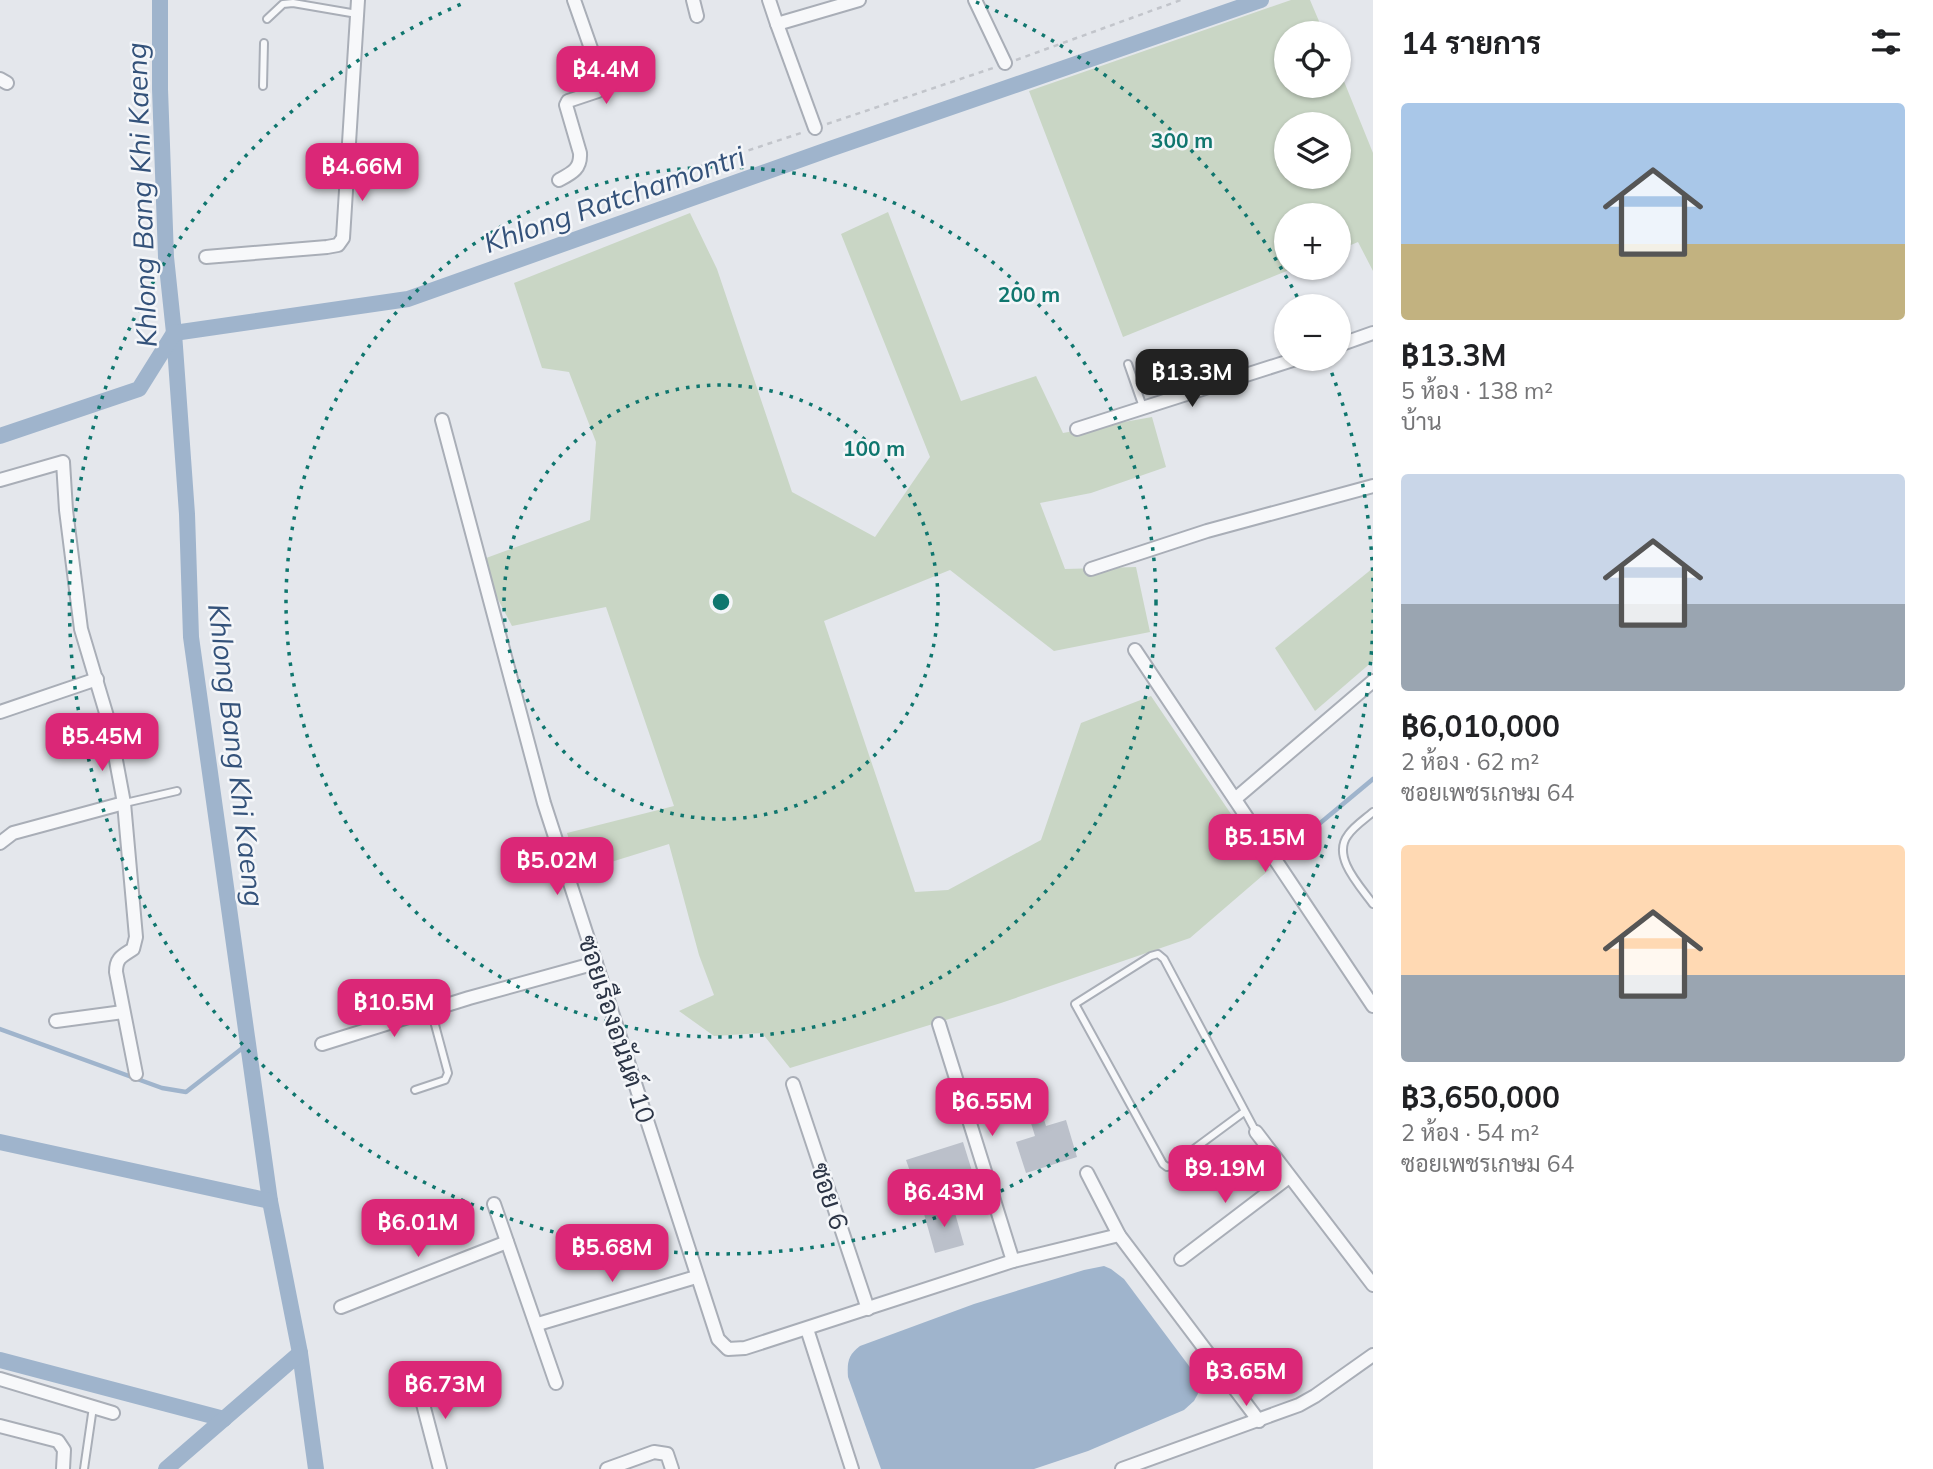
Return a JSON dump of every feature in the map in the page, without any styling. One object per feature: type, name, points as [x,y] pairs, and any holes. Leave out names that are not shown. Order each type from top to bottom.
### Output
[{"type":"street","points":[[206,257],[327,247],[338,245],[343,238],[358,0]]},
{"type":"street","points":[[559,180],[574,172],[581,162],[566,105],[568,101],[598,91],[601,86],[601,77],[574,0]]},
{"type":"street","points":[[693,0],[697,16]]},
{"type":"street","points":[[769,0],[815,128]]},
{"type":"street","points":[[777,24],[859,0]]},
{"type":"street","points":[[975,0],[1005,63]]},
{"type":"street","points":[[1351,341],[1373,333]]},
{"type":"street","points":[[1077,429],[1274,366]]},
{"type":"street","name":"ซอยเรืองอนันต์ 10","points":[[442,420],[544,803],[718,1339],[727,1349],[745,1348],[807,1329]]},
{"type":"street","points":[[0,480],[63,462],[66,510],[81,629],[109,723],[124,803],[136,937],[133,949],[116,962],[136,1074]]},
{"type":"street","points":[[1091,569],[1208,531],[1373,486]]},
{"type":"street","points":[[1135,650],[1373,1006]]},
{"type":"street","points":[[0,712],[97,679]]},
{"type":"street","points":[[1235,799],[1373,681]]},
{"type":"street","points":[[0,843],[13,833],[124,803]]},
{"type":"street","points":[[322,1044],[469,998],[596,963]]},
{"type":"street","points":[[56,1021],[123,1012]]},
{"type":"street","points":[[939,1024],[1013,1261]]},
{"type":"street","name":"ซอย 6","points":[[793,1084],[868,1309]]},
{"type":"street","points":[[1256,1132],[1373,1285]]},
{"type":"street","points":[[1087,1172],[1119,1235],[1259,1421]]},
{"type":"street","points":[[1181,1259],[1290,1177]]},
{"type":"street","points":[[494,1204],[538,1324],[556,1383]]},
{"type":"street","points":[[852,1469],[807,1329],[1013,1261],[1119,1235]]},
{"type":"street","points":[[341,1307],[507,1241]]},
{"type":"street","points":[[538,1324],[696,1277]]},
{"type":"street","points":[[1122,1469],[1259,1421],[1315,1396],[1373,1355]]},
{"type":"street","points":[[0,1379],[113,1413]]},
{"type":"street","points":[[417,1381],[440,1469]]},
{"type":"street","points":[[0,1426],[58,1441],[64,1450],[63,1469]]},
{"type":"street","points":[[607,1469],[654,1452],[667,1454],[672,1469]]},
{"type":"street","points":[[1167,1454],[1172,1469]]},
{"type":"lane","points":[[267,19],[283,4],[293,3],[357,14]]},
{"type":"lane","points":[[263,86],[264,43]]},
{"type":"lane","points":[[1128,364],[1143,407]]},
{"type":"lane","points":[[124,803],[177,791]]},
{"type":"lane","points":[[1373,812],[1346,836],[1343,851],[1345,864],[1373,904]]},
{"type":"lane","points":[[1244,1112],[1167,1167],[1075,1004],[1158,954],[1164,959],[1256,1132]]},
{"type":"lane","points":[[415,1090],[444,1080],[448,1073],[431,1010]]},
{"type":"lane","points":[[84,1469],[93,1407]]},
{"type":"path","points":[[701,166],[1005,63],[1179,0]]},
{"type":"green space","points":[[1291,0],[1310,0],[1319,21],[1274,21],[1274,98],[1351,98],[1373,153],[1373,271],[1358,242],[1351,245],[1351,203],[1274,203],[1274,276],[1123,337],[1029,91]]},
{"type":"green space","points":[[888,212],[961,401],[1036,376],[1063,433],[1152,417],[1166,467],[1091,493],[1040,503],[1065,569],[1136,567],[1150,632],[1054,651],[950,570],[824,621],[915,892],[948,890],[1041,840],[1081,723],[1151,696],[1269,870],[1190,938],[1001,1003],[790,1068],[762,1033],[714,1036],[679,1011],[714,995],[699,955],[669,844],[579,872],[567,833],[674,806],[606,607],[512,626],[478,561],[590,520],[596,442],[569,372],[542,368],[514,283],[690,213],[717,269],[792,492],[875,537],[930,457],[841,234]]},
{"type":"green space","points":[[1373,568],[1373,661],[1315,711],[1275,648]]},
{"type":"water","points":[[1104,1266],[1124,1279],[1198,1378],[1200,1390],[1194,1401],[1184,1410],[1088,1451],[1034,1469],[881,1469],[848,1377],[849,1359],[856,1349],[974,1304]]},
{"type":"building","points":[[1043,1116],[1046,1126],[1066,1120],[1077,1157],[1026,1173],[1016,1142],[1035,1136],[1030,1120]]},
{"type":"building","points":[[963,1142],[972,1171],[962,1174],[963,1183],[919,1197],[906,1160]]},
{"type":"building","points":[[953,1206],[964,1245],[935,1253],[924,1214]]},
{"type":"waterway","name":"Khlong Bang Khi Kaeng","points":[[160,0],[166,257],[187,514],[191,637],[270,1201],[300,1353],[316,1469]]},
{"type":"waterway","name":"Khlong Ratchamontri","points":[[0,436],[139,389],[174,333],[408,299],[1261,0]]},
{"type":"waterway","points":[[1289,849],[1373,779]]},
{"type":"waterway","points":[[0,1029],[162,1088],[186,1092],[249,1043]]},
{"type":"waterway","points":[[0,1142],[270,1201]]},
{"type":"waterway","points":[[166,1469],[300,1353]]},
{"type":"waterway","points":[[0,1360],[224,1419]]}]
